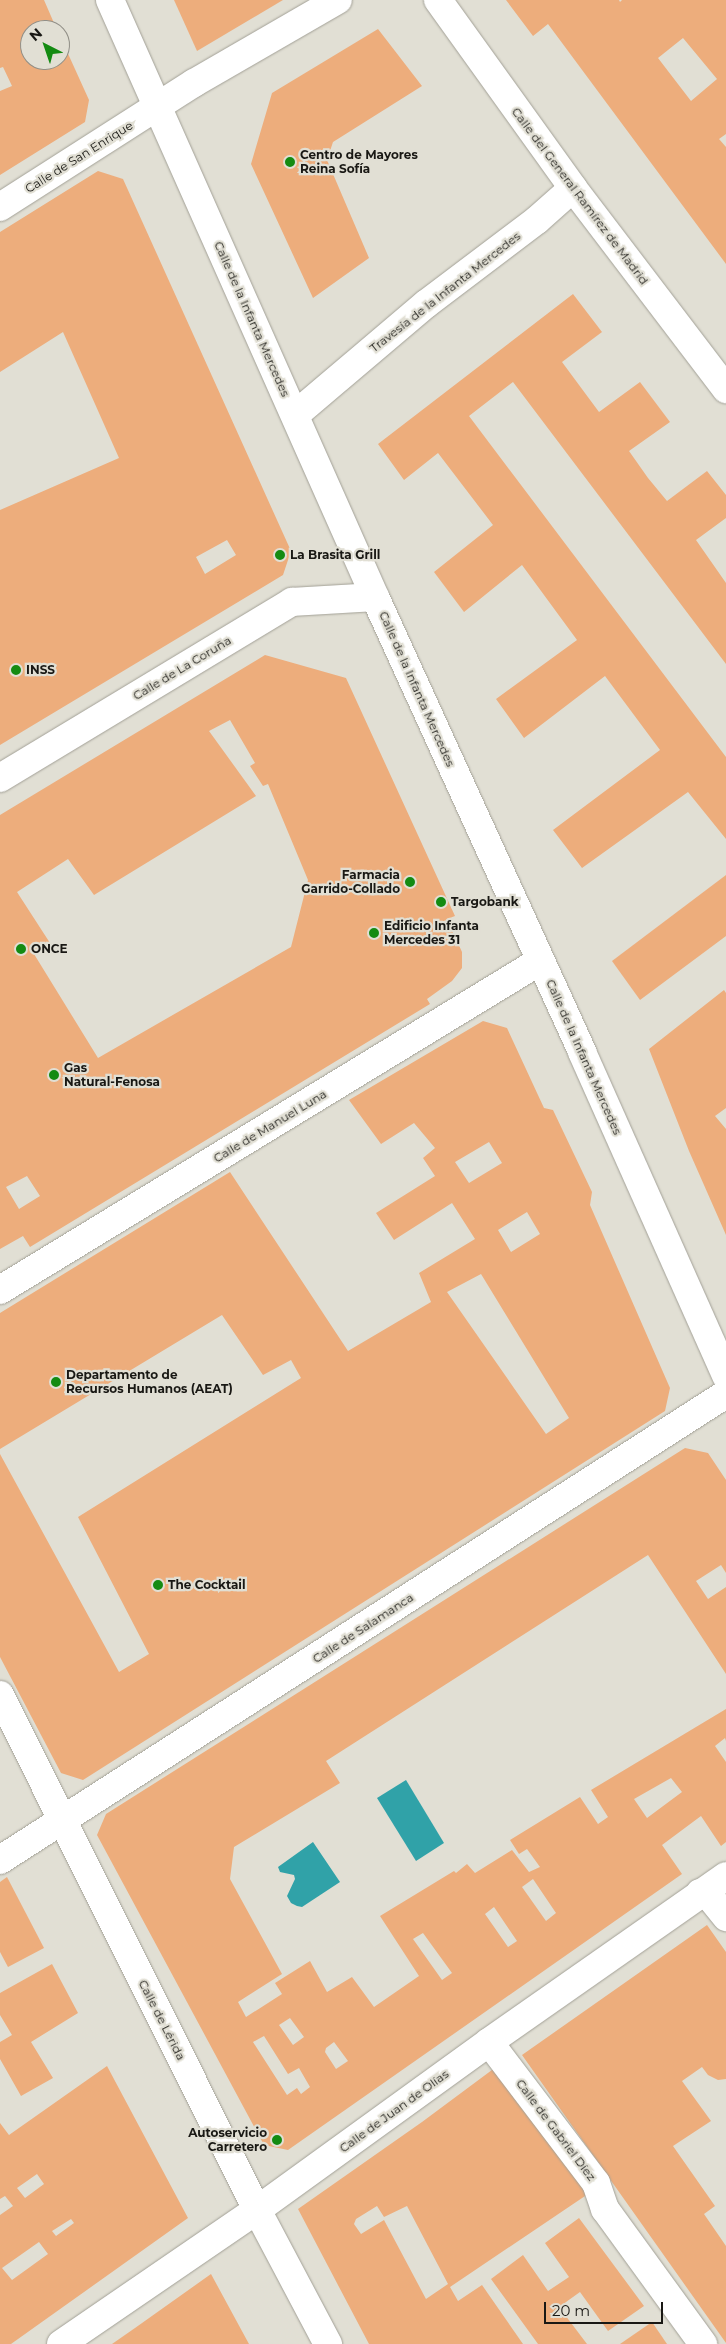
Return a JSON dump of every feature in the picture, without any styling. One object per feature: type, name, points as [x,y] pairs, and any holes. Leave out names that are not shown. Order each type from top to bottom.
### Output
[{"type":"street","name":"Calle de la Infanta Mercedes","points":[[110,0],[375,597],[726,1376]]},
{"type":"street","name":"Calle de San Enrique","points":[[0,207],[158,107],[194,82],[338,0]]},
{"type":"street","name":"Calle del General Ramírez de Madrid","points":[[438,0],[573,188],[726,389]]},
{"type":"street","name":"Travesía de la Infanta Mercedes","points":[[295,415],[426,304],[537,220],[573,188]]},
{"type":"street","name":"Calle de La Coruña","points":[[0,778],[292,602],[375,597]]},
{"type":"street","name":"Calle de Manuel Luna","points":[[0,1290],[540,961]]},
{"type":"street","name":"Calle de Salamanca","points":[[0,1860],[726,1394]]},
{"type":"street","name":"Calle de Lérida","points":[[0,1695],[257,2210],[328,2344]]},
{"type":"street","name":"Calle de Juan de Olías","points":[[61,2344],[257,2210],[700,1892],[726,1876]]},
{"type":"street","points":[[700,1892],[710,1897],[726,1917]]},
{"type":"street","name":"Calle de Gabriel Díez","points":[[490,2042],[596,2183],[605,2210],[703,2344]]},
{"type":"water","points":[[406,1780],[444,1843],[416,1861],[377,1798]]},
{"type":"water","points":[[313,1842],[340,1882],[302,1907],[297,1906],[291,1903],[287,1896],[295,1879],[294,1875],[280,1872],[278,1867]]},
{"type":"building","points":[[0,0],[44,0],[53,20],[20,20],[20,70],[70,70],[70,58],[89,100],[85,122],[0,175],[0,91],[12,86],[3,67],[0,68]]},
{"type":"building","points":[[174,0],[283,0],[197,51]]},
{"type":"building","points":[[506,0],[619,0],[620,2],[622,0],[726,0],[726,134],[719,139],[726,147],[726,264],[548,24],[533,36]],"holes":[[[683,38],[717,79],[691,101],[658,58]]]},
{"type":"building","name":"Centro de Mayores Reina Sofía","points":[[378,29],[422,86],[333,142],[327,160],[369,258],[313,298],[251,164],[272,93]]},
{"type":"building","points":[[98,171],[123,179],[291,551],[283,575],[0,745],[0,510],[119,458],[63,332],[0,372],[0,232]],"holes":[[[227,540],[236,555],[205,574],[196,557]]]},
{"type":"building","points":[[573,294],[602,332],[562,362],[599,412],[640,382],[670,422],[629,451],[648,478],[667,501],[707,471],[726,495],[726,518],[696,540],[726,583],[726,664],[513,382],[469,416],[726,757],[726,839],[688,792],[582,868],[553,830],[660,750],[605,676],[524,738],[496,699],[577,640],[522,565],[464,612],[434,572],[493,525],[438,453],[404,480],[378,444]]},
{"type":"building","points":[[265,655],[346,678],[455,916],[447,919],[462,952],[462,968],[452,981],[427,999],[430,1004],[30,1247],[23,1236],[0,1249],[0,815]],"holes":[[[230,720],[255,763],[250,766],[263,786],[268,784],[308,880],[291,947],[98,1058],[34,954],[50,943],[17,892],[68,859],[94,895],[256,796],[209,731]],[[27,1176],[40,1196],[19,1209],[6,1187]]]},
{"type":"building","points":[[726,875],[726,936],[640,1000],[612,961]]},
{"type":"building","points":[[724,990],[726,993],[726,1108],[715,1116],[726,1129],[726,1235],[689,1151],[649,1049]]},
{"type":"building","points":[[483,1021],[507,1028],[544,1108],[553,1110],[592,1192],[590,1205],[670,1388],[665,1411],[83,1780],[61,1773],[0,1657],[0,1454],[119,1672],[149,1654],[78,1517],[301,1378],[291,1360],[263,1375],[222,1315],[0,1449],[0,1313],[230,1172],[348,1351],[431,1302],[419,1273],[475,1239],[452,1203],[394,1240],[376,1213],[435,1176],[423,1158],[435,1148],[414,1123],[381,1144],[349,1100]],"holes":[[[489,1142],[502,1163],[469,1183],[455,1162]],[[527,1212],[540,1234],[511,1252],[498,1230]],[[481,1274],[569,1418],[546,1434],[447,1292]]]},
{"type":"building","points":[[685,1448],[708,1453],[726,1480],[726,1573],[721,1565],[696,1581],[708,1599],[726,1587],[726,1674],[648,1555],[326,1761],[340,1783],[234,1847],[230,1879],[282,1974],[238,2002],[246,2017],[282,1994],[275,1983],[310,1961],[327,1992],[352,1977],[374,2007],[419,1976],[380,1916],[454,1871],[456,1873],[467,1864],[475,1873],[512,1850],[529,1872],[540,1867],[527,1849],[519,1854],[510,1840],[580,1797],[598,1824],[608,1817],[591,1790],[726,1709],[726,1741],[725,1738],[715,1746],[726,1762],[726,1842],[721,1846],[701,1816],[662,1845],[682,1874],[288,2150],[264,2145],[97,1835],[106,1814]],"holes":[[[671,1778],[682,1792],[647,1818],[634,1799]],[[533,1879],[556,1913],[546,1921],[522,1887]],[[494,1907],[517,1941],[508,1947],[485,1914]],[[423,1933],[452,1973],[442,1980],[413,1939]],[[290,2018],[304,2037],[293,2045],[279,2025]],[[264,2036],[288,2074],[299,2068],[310,2087],[301,2094],[297,2088],[287,2095],[253,2042]],[[334,2042],[348,2061],[336,2069],[325,2052],[326,2048]]]},
{"type":"building","points":[[7,1877],[44,1948],[8,1967],[0,1952],[0,1882]]},
{"type":"building","points":[[707,1925],[726,1952],[726,2079],[718,2080],[708,2075],[702,2067],[682,2081],[711,2121],[673,2146],[715,2206],[704,2214],[726,2246],[726,2343],[522,2055]]},
{"type":"building","points":[[52,1964],[78,2013],[31,2042],[53,2078],[21,2096],[0,2059],[0,2042],[12,2035],[0,2015],[0,1993]]},
{"type":"building","points":[[107,2066],[188,2218],[11,2344],[0,2344],[0,2215],[13,2206],[5,2196],[0,2199],[0,2123],[9,2135]],"holes":[[[37,2174],[44,2184],[25,2198],[17,2188]],[[71,2219],[74,2223],[56,2236],[52,2231]],[[39,2242],[48,2254],[12,2280],[2,2268]]]},
{"type":"building","points":[[496,2067],[588,2194],[450,2287],[458,2301],[482,2285],[523,2344],[369,2344],[298,2209],[422,2122]],"holes":[[[377,2206],[384,2217],[407,2206],[448,2284],[426,2299],[384,2220],[361,2234],[354,2224],[356,2219]]]},
{"type":"building","points":[[579,2218],[644,2306],[608,2331],[580,2292],[559,2307],[587,2344],[538,2344],[491,2279],[523,2255],[548,2291],[569,2277],[545,2243]]},
{"type":"building","points":[[211,2274],[249,2344],[112,2344],[135,2328]]},
{"type":"building","points":[[652,2322],[667,2344],[620,2344]]},
{"type":"place","name":"Centro de Mayores Reina Sofía","points":[[290,162]]},
{"type":"place","name":"La Brasita Grill","points":[[280,555]]},
{"type":"place","name":"INSS","points":[[16,670]]},
{"type":"place","name":"Farmacia Garrido-Collado","points":[[410,882]]},
{"type":"place","name":"Targobank","points":[[441,902]]},
{"type":"place","name":"Edificio Infanta Mercedes 31","points":[[374,933]]},
{"type":"place","name":"ONCE","points":[[21,949]]},
{"type":"place","name":"Gas Natural-Fenosa","points":[[54,1075]]},
{"type":"place","name":"Departamento de Recursos Humanos (AEAT)","points":[[56,1382]]},
{"type":"place","name":"The Cocktail","points":[[158,1585]]},
{"type":"place","name":"Autoservicio Carretero","points":[[277,2140]]}]
